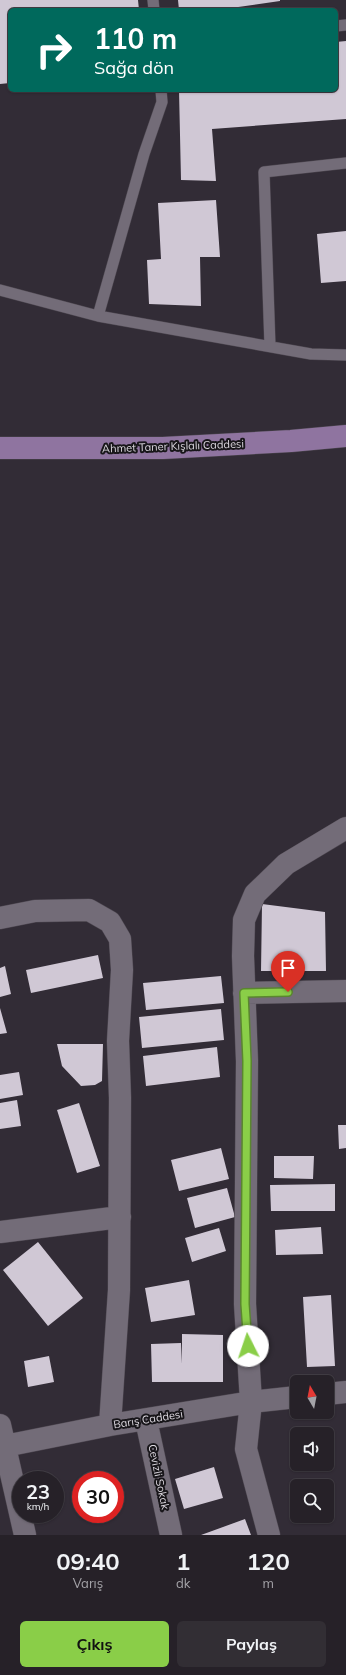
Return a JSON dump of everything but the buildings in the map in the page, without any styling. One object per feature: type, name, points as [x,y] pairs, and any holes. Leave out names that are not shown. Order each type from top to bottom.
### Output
[{"type":"main road","name":"Ahmet Taner Kışlalı Caddesi","points":[[0,448],[163,448],[290,441],[346,436]]},
{"type":"street","points":[[269,1535],[246,1449],[251,1402],[245,1304],[247,1061],[244,993],[244,920],[255,894],[286,864],[346,828]]},
{"type":"street","points":[[0,918],[35,912],[89,910],[110,922],[120,939],[122,970],[118,1041],[120,1098],[119,1290],[110,1425]]},
{"type":"street","points":[[244,993],[346,991]]},
{"type":"street","points":[[0,1232],[120,1217]]},
{"type":"street","points":[[334,1393],[346,1392]]},
{"type":"street","name":"Barış Caddesi","points":[[2,1447],[110,1425],[251,1402],[290,1398]]},
{"type":"street","name":"Cevizli Sokak","points":[[146,1420],[171,1535]]},
{"type":"street","points":[[0,1425],[2,1447],[25,1535]]},
{"type":"lane","points":[[98,316],[144,154],[162,102],[161,92]]},
{"type":"lane","points":[[270,346],[264,172],[346,164]]},
{"type":"lane","points":[[0,290],[98,316],[311,354],[346,355]]},
{"type":"route","points":[[248,1346],[245,1304],[247,1061],[244,993],[288,992]]}]
